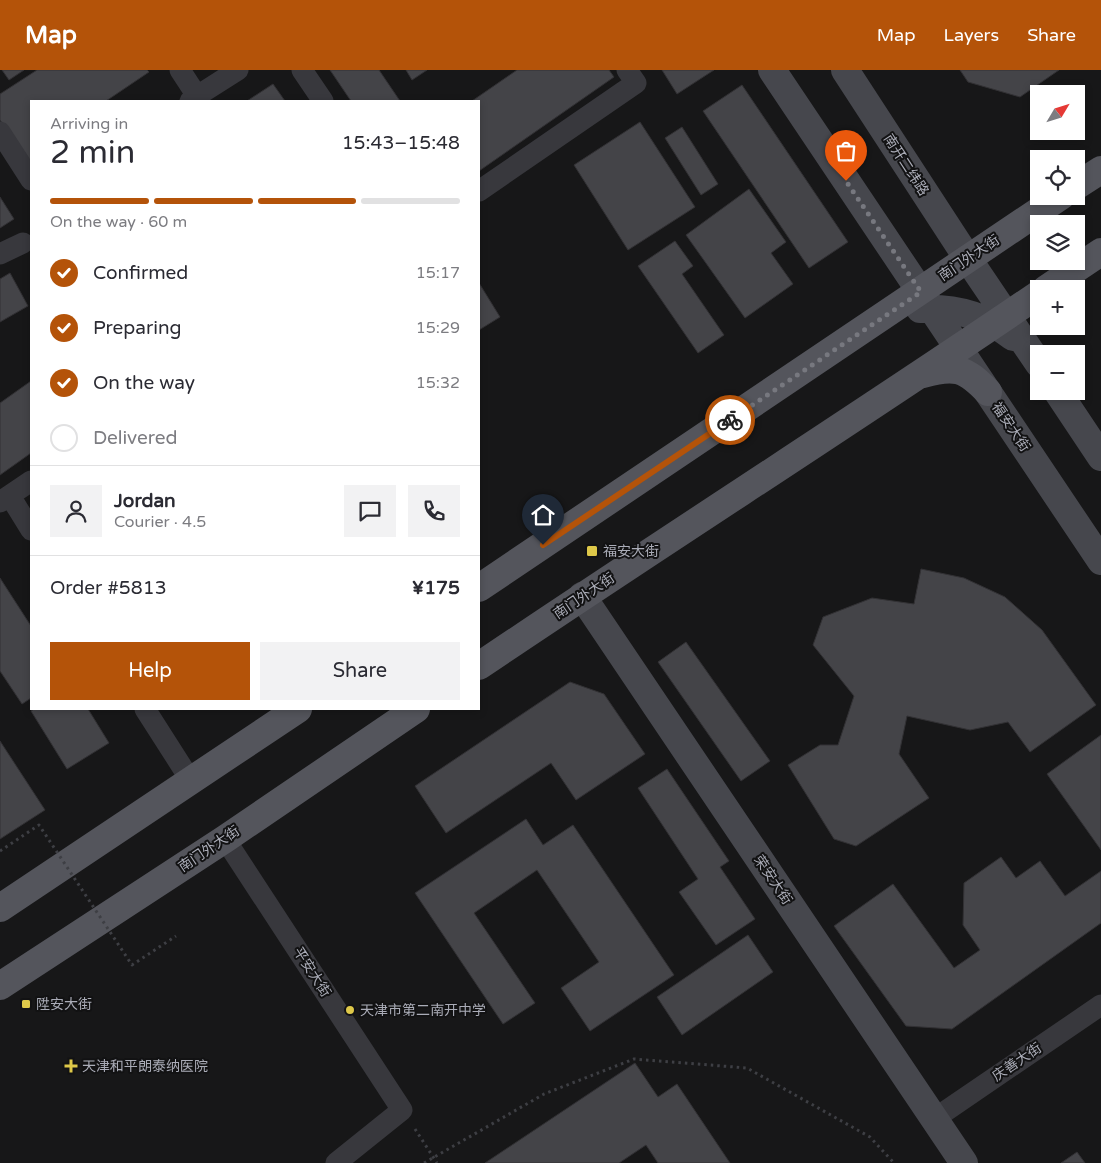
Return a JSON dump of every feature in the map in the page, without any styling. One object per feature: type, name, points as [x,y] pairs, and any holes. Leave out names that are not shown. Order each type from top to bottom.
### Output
[{"type":"main road","points":[[772,70],[926,300],[972,314],[1001,320]]},
{"type":"main road","name":"南开二纬路","points":[[844,70],[968,259]]},
{"type":"main road","points":[[1085,180],[1101,170]]},
{"type":"main road","name":"南门外大街","points":[[480,587],[880,320],[926,300],[968,259],[1048,205]]},
{"type":"main road","points":[[1059,280],[1101,252]]},
{"type":"main road","points":[[968,259],[1001,320],[1014,338],[1030,354]]},
{"type":"main road","name":"福安大街","points":[[926,300],[1101,561]]},
{"type":"main road","name":"南门外大街","points":[[480,665],[1030,300]]},
{"type":"main road","points":[[919,375],[943,369],[960,370],[976,379],[988,392]]},
{"type":"main road","points":[[1063,400],[1101,457]]},
{"type":"main road","name":"荣安大街","points":[[582,596],[964,1163]]},
{"type":"main road","points":[[0,908],[297,710]]},
{"type":"main road","name":"南门外大街","points":[[0,986],[225,838],[415,710]]},
{"type":"street","points":[[180,70],[193,99],[238,70]]},
{"type":"street","points":[[302,70],[322,100]]},
{"type":"street","points":[[480,190],[636,83],[627,70]]},
{"type":"street","points":[[0,132],[30,178]]},
{"type":"street","points":[[0,254],[23,243]]},
{"type":"street","points":[[30,483],[5,499],[30,529]]},
{"type":"street","points":[[146,710],[191,781]]},
{"type":"street","name":"平安大街","points":[[225,838],[402,1110]]},
{"type":"street","name":"庆善大街","points":[[934,1119],[1101,1005]]},
{"type":"street","points":[[336,1163],[402,1110]]},
{"type":"path","points":[[0,851],[39,825],[132,965],[176,936]]},
{"type":"path","points":[[424,1163],[433,1156],[544,1094],[634,1059],[747,1068],[870,1138],[894,1163]]},
{"type":"path","points":[[402,1110],[437,1163]]},
{"type":"building","points":[[2,70],[24,70],[9,80]]},
{"type":"building","points":[[37,70],[147,70],[149,72],[107,100],[30,100],[30,165],[0,120],[0,94]]},
{"type":"building","points":[[330,70],[379,70],[399,100],[350,100]]},
{"type":"building","points":[[406,70],[427,70],[412,80]]},
{"type":"building","points":[[517,70],[609,70],[614,77],[480,170],[480,100],[473,100]]},
{"type":"building","points":[[662,70],[714,70],[677,94]]},
{"type":"building","points":[[960,70],[1059,70],[1037,85],[1030,85],[1030,90],[1020,97],[968,82]]},
{"type":"building","points":[[273,84],[284,100],[249,100]]},
{"type":"building","points":[[742,85],[848,242],[809,268],[703,111]]},
{"type":"building","points":[[640,122],[695,207],[628,250],[574,165]]},
{"type":"building","points":[[682,127],[718,184],[701,195],[665,138]]},
{"type":"building","points":[[749,189],[786,242],[771,253],[793,284],[745,318],[686,235]]},
{"type":"building","points":[[0,197],[14,219],[0,228]]},
{"type":"building","points":[[675,241],[693,266],[682,274],[724,335],[698,353],[638,266]]},
{"type":"building","points":[[10,273],[28,306],[0,322],[0,279]]},
{"type":"building","points":[[480,285],[500,317],[480,329]]},
{"type":"building","points":[[30,382],[30,454],[0,475],[0,403]]},
{"type":"building","points":[[921,569],[964,578],[1005,597],[1042,630],[1096,705],[1030,752],[1008,722],[970,730],[907,716],[899,754],[929,798],[856,846],[834,839],[788,765],[820,745],[838,745],[854,696],[813,645],[823,617],[872,598],[914,604]]},
{"type":"building","points":[[0,578],[30,624],[30,699],[22,704],[0,671]]},
{"type":"building","points":[[686,642],[770,761],[741,781],[658,662]]},
{"type":"building","points":[[570,682],[604,694],[645,754],[576,800],[551,763],[446,833],[415,786]]},
{"type":"building","points":[[89,710],[109,743],[67,769],[31,711]]},
{"type":"building","points":[[1101,735],[1101,850],[1047,774]]},
{"type":"building","points":[[0,741],[45,810],[0,839]]},
{"type":"building","points":[[667,769],[729,861],[720,867],[755,919],[716,945],[679,892],[698,879],[638,788]]},
{"type":"building","points":[[526,819],[543,845],[573,825],[674,975],[590,1031],[561,988],[599,962],[537,870],[474,913],[535,1003],[503,1024],[415,893]]},
{"type":"building","points":[[1001,857],[1016,878],[1040,861],[1065,896],[1101,871],[1101,923],[952,1029],[906,1026],[834,926],[893,884],[954,968],[980,950],[963,925],[964,883]]},
{"type":"building","points":[[748,935],[773,972],[682,1035],[657,997]]},
{"type":"building","points":[[635,1063],[658,1097],[677,1084],[730,1163],[658,1163],[646,1145],[619,1163],[485,1163]]},
{"type":"building","points":[[1077,1152],[1085,1163],[1061,1163]]},
{"type":"way so far","points":[[730,420],[921,292],[846,181]]},
{"type":"place","name":"福安大街","points":[[592,551]]},
{"type":"place","name":"陞安大街","points":[[26,1004]]},
{"type":"place","name":"天津市第二南开中学","points":[[350,1010]]},
{"type":"place","name":"天津和平朗泰纳医院","points":[[71,1066]]},
{"type":"route","points":[[543,545],[730,420]]}]
